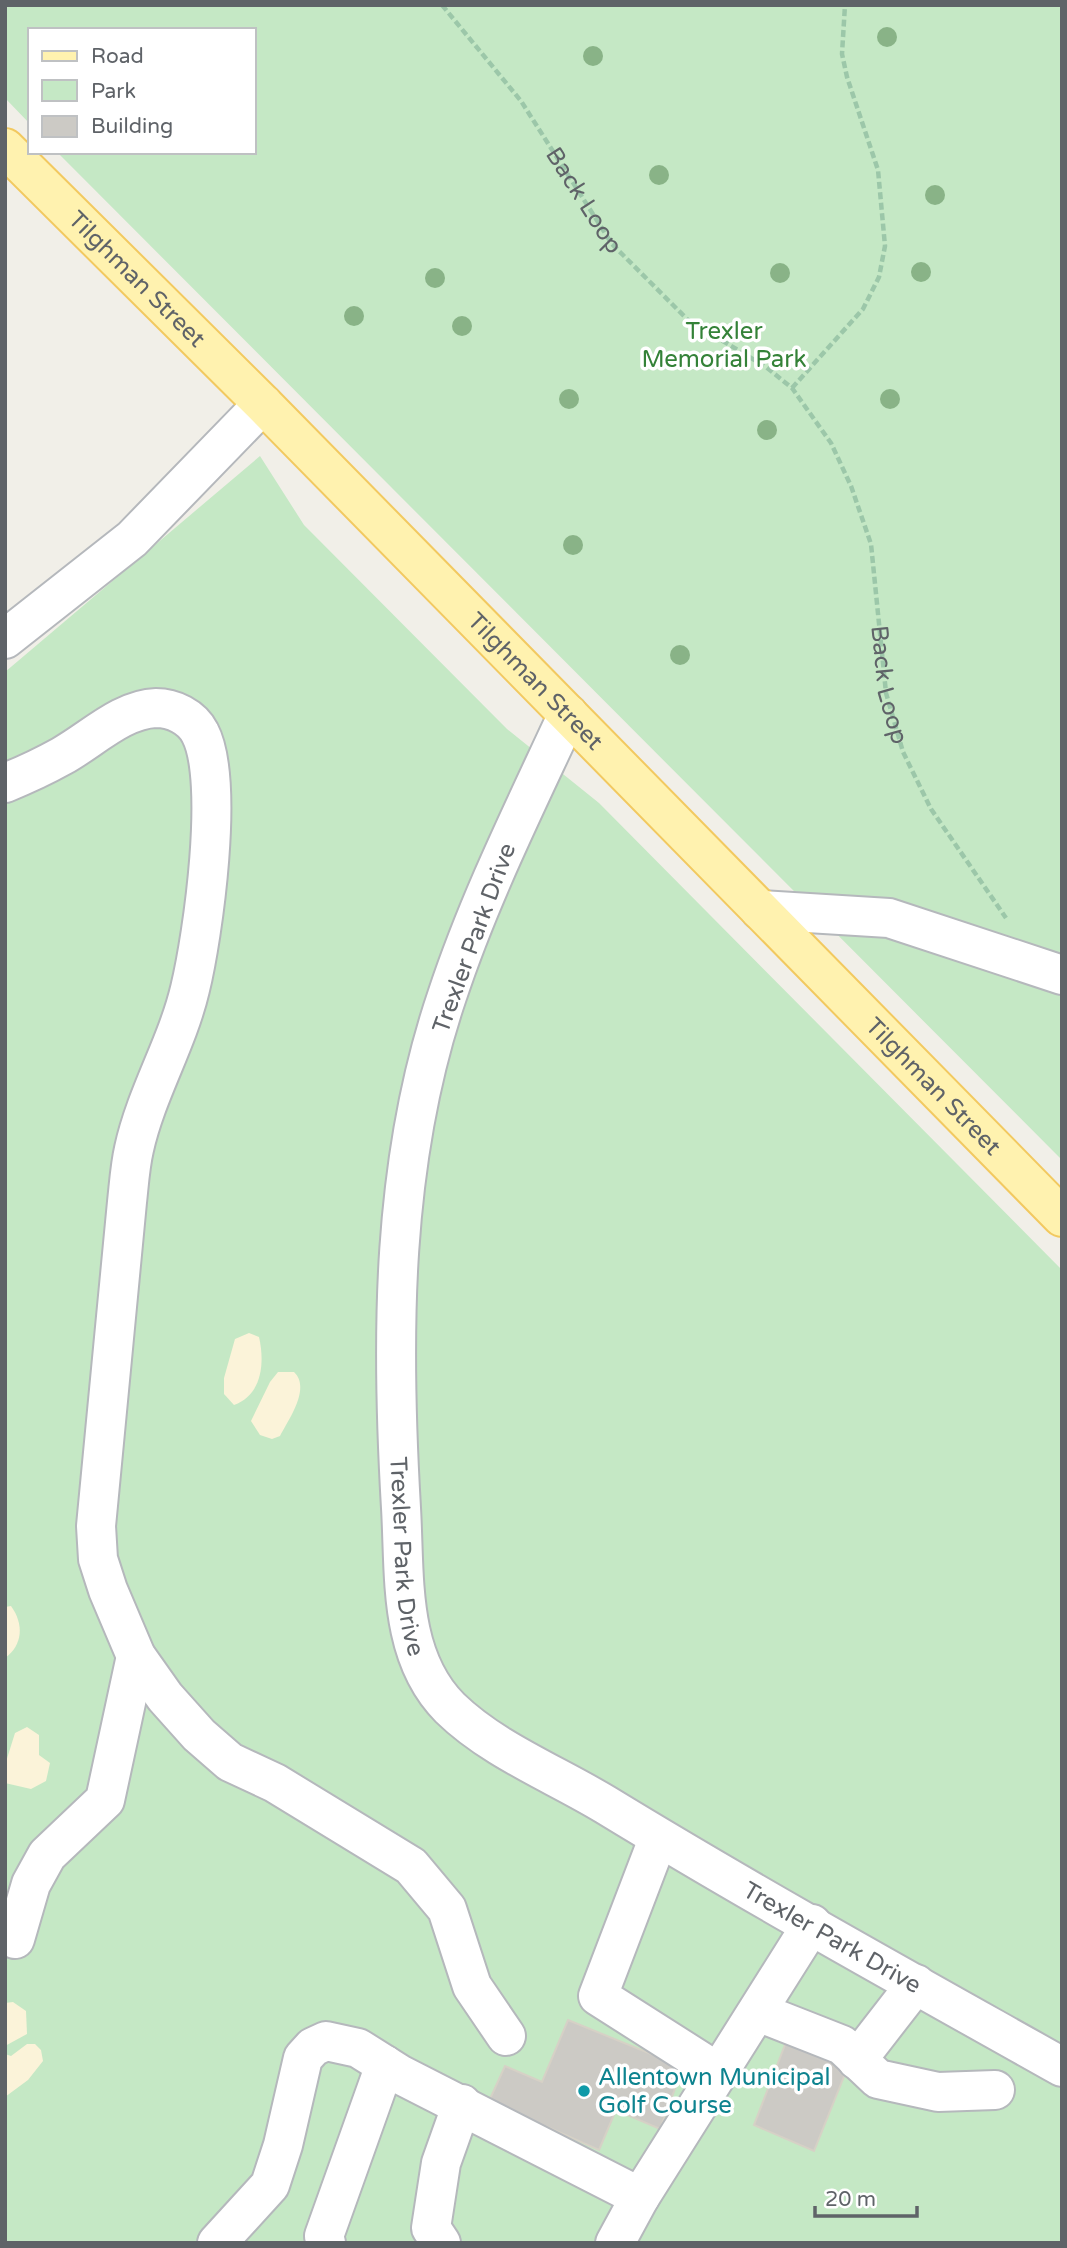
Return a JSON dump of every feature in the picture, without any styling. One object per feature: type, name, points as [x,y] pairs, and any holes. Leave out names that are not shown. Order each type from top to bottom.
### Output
[{"type":"main road","name":"Tilghman Street","points":[[5,148],[263,404],[1062,1217]]},
{"type":"street","points":[[5,639],[132,539],[263,404]]},
{"type":"street","points":[[5,783],[64,755],[129,715],[155,708],[180,713],[201,734],[210,779],[208,860],[202,929],[192,979],[134,1149],[96,1526],[98,1559],[108,1590],[136,1656],[165,1697],[199,1735],[230,1762],[275,1783],[411,1866],[447,1909],[472,1986],[506,2036]]},
{"type":"street","name":"Trexler Park Drive","points":[[568,714],[491,880],[468,939],[446,999],[416,1113],[396,1264],[396,1422],[407,1613],[414,1648],[428,1681],[450,1708],[491,1740],[658,1839],[813,1924],[1062,2067]]},
{"type":"street","points":[[760,910],[889,918],[1048,969]]},
{"type":"street","points":[[15,1938],[31,1884],[47,1855],[104,1800],[136,1656]]},
{"type":"street","points":[[658,1839],[598,1996],[719,2073]]},
{"type":"street","points":[[615,2243],[640,2197],[813,1924]]},
{"type":"street","points":[[857,2060],[916,1984]]},
{"type":"street","points":[[758,2012],[842,2045],[878,2079],[938,2092],[995,2090]]},
{"type":"street","points":[[217,2243],[270,2185],[283,2145],[303,2058],[313,2047],[326,2041],[358,2048],[640,2197]]},
{"type":"street","points":[[326,2243],[324,2236],[386,2065]]},
{"type":"street","points":[[433,2238],[441,2163],[462,2104]]},
{"type":"path","name":"Back Loop","points":[[442,5],[521,101],[576,191],[620,253],[688,320],[766,367],[792,388],[831,443],[851,486],[871,544],[886,693],[903,752],[931,808],[1048,969]]},
{"type":"path","points":[[792,388],[863,309],[879,277],[885,246],[878,170],[842,54],[845,5]]},
{"type":"green space","name":"Trexler Memorial Park","points":[[5,5],[1062,5],[1062,1160],[59,154],[256,154],[256,28],[28,28],[28,122],[5,98]]},
{"type":"green space","name":"Allentown Municipal Golf Course","points":[[260,456],[304,525],[507,729],[599,803],[1062,1270],[1062,2243],[5,2243],[5,672]]},
{"type":"sand","points":[[249,1333],[259,1337],[262,1357],[259,1377],[251,1394],[234,1405],[224,1394],[224,1378],[235,1339]]},
{"type":"sand","points":[[278,1372],[294,1372],[300,1386],[297,1404],[280,1436],[272,1439],[260,1435],[251,1421],[270,1382]]},
{"type":"sand","points":[[11,1606],[18,1620],[20,1634],[15,1647],[5,1658],[5,1607]]},
{"type":"sand","points":[[27,1727],[39,1735],[39,1755],[50,1763],[46,1781],[31,1789],[5,1783],[5,1765],[15,1733]]},
{"type":"sand","points":[[13,2002],[26,2011],[27,2034],[5,2046],[5,2003]]},
{"type":"sand","points":[[27,2044],[35,2044],[41,2050],[43,2061],[28,2080],[5,2097],[5,2054],[11,2056]]},
{"type":"building","name":"Allentown Municipal Golf Course","points":[[568,2020],[683,2067],[660,2129],[616,2110],[599,2150],[489,2101],[505,2066],[542,2082]]},
{"type":"building","points":[[788,2037],[849,2064],[814,2151],[754,2125]]},
{"type":"place","name":"Allentown Municipal Golf Course","points":[[584,2091]]}]
